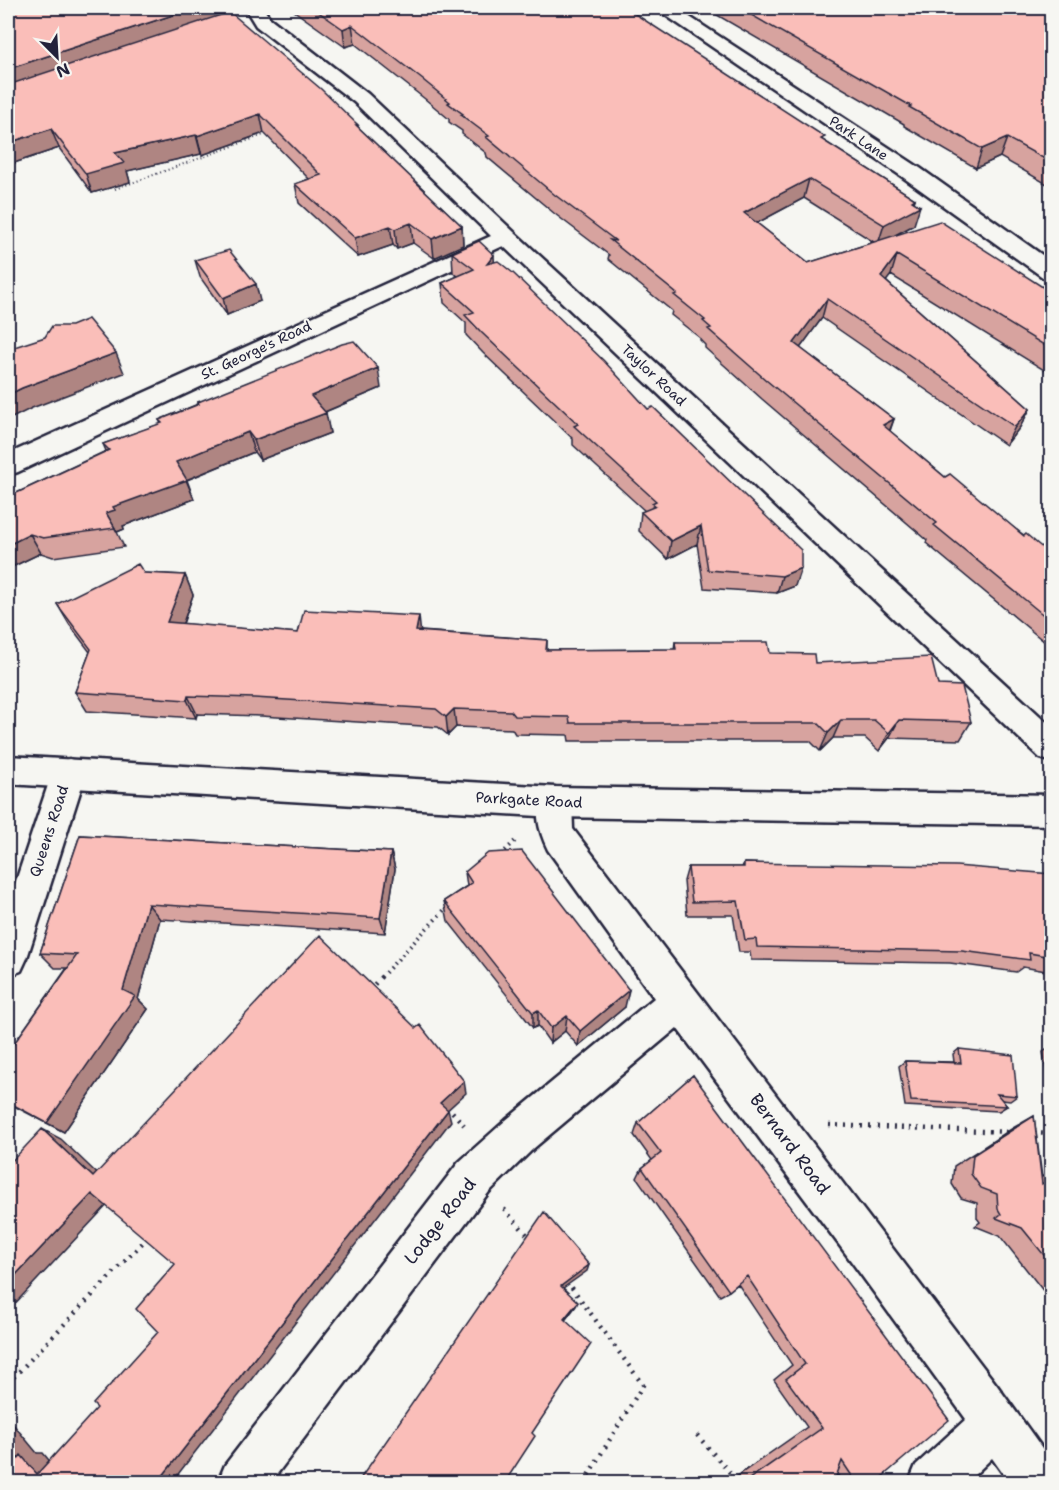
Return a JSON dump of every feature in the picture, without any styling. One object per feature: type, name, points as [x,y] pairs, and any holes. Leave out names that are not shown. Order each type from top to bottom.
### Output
[{"type":"street","name":"Park Lane","points":[[664,8],[921,180],[1052,273]]},
{"type":"street","name":"Taylor Road","points":[[256,13],[361,98],[506,237],[1052,748]]},
{"type":"street","name":"St. George's Road","points":[[8,465],[506,237]]},
{"type":"street","name":"Parkgate Road","points":[[8,770],[555,802],[1052,810]]},
{"type":"street","name":"Queens Road","points":[[8,958],[69,773]]},
{"type":"street","name":"Bernard Road","points":[[555,802],[556,830],[560,839],[774,1122],[1037,1482]]},
{"type":"street","name":"Lodge Road","points":[[242,1482],[484,1167],[681,1000]]},
{"type":"street","points":[[933,1482],[996,1423]]},
{"type":"path","points":[[115,189],[278,129]]},
{"type":"path","points":[[500,856],[555,802]]},
{"type":"path","points":[[364,996],[451,903]]},
{"type":"path","points":[[440,1097],[536,1245]]},
{"type":"path","points":[[774,1122],[1016,1133]]},
{"type":"path","points":[[1028,1133],[1052,1134]]},
{"type":"path","points":[[8,1383],[154,1230]]},
{"type":"path","points":[[559,1271],[643,1385],[584,1482]]},
{"type":"path","points":[[697,1435],[738,1482]]},
{"type":"building","points":[[22,8],[194,8],[8,69],[8,12]]},
{"type":"building","points":[[313,8],[626,8],[825,137],[821,139],[915,199],[912,201],[920,206],[884,225],[809,179],[744,213],[808,263],[940,221],[1052,293],[1052,298],[1049,300],[1052,301],[1052,350],[897,255],[881,277],[1030,409],[1015,427],[827,299],[794,343],[894,419],[883,425],[945,477],[950,474],[1024,536],[1026,534],[1052,556],[1052,622],[934,525],[937,523],[766,380],[708,329],[711,328],[703,321],[705,320],[674,295],[677,294],[610,240],[616,241],[555,195],[486,137],[489,136],[461,115],[463,114],[448,103],[450,102],[352,25],[343,29]]},
{"type":"building","points":[[739,8],[1052,8],[1052,163],[1007,138],[982,149]]},
{"type":"building","points":[[230,12],[321,89],[462,226],[432,239],[411,223],[395,229],[390,226],[355,238],[295,184],[321,175],[260,114],[197,136],[115,153],[124,163],[86,174],[51,129],[8,143],[8,85]]},
{"type":"building","points":[[479,241],[494,255],[487,264],[498,261],[513,273],[604,361],[648,409],[653,407],[801,550],[801,568],[782,576],[708,570],[701,526],[671,541],[641,512],[656,506],[652,503],[656,501],[574,426],[578,424],[482,333],[465,315],[474,312],[442,283],[474,269],[452,253]]},
{"type":"building","points":[[229,250],[256,284],[223,298],[195,260]]},
{"type":"building","points":[[88,319],[116,353],[8,395],[8,349],[45,337],[52,326],[71,326]]},
{"type":"building","points":[[354,341],[378,368],[311,396],[326,413],[254,440],[248,432],[176,462],[187,480],[113,507],[115,510],[106,513],[115,528],[43,538],[30,534],[8,545],[8,497],[109,450],[103,444],[162,423],[159,420],[199,404],[198,402]]},
{"type":"building","points":[[138,564],[144,573],[185,575],[167,622],[298,633],[304,610],[419,616],[416,631],[547,640],[546,650],[676,649],[675,642],[768,642],[770,653],[814,654],[815,663],[931,657],[938,685],[962,686],[971,722],[899,720],[889,733],[874,720],[841,720],[828,733],[818,723],[570,723],[569,717],[515,716],[511,711],[454,709],[446,717],[436,709],[254,698],[188,696],[187,700],[75,692],[91,649],[57,604]]},
{"type":"building","points":[[80,835],[391,852],[380,918],[148,904],[123,990],[135,996],[47,1123],[8,1102],[8,1052],[77,955],[40,953]]},
{"type":"building","points":[[522,851],[629,990],[580,1031],[567,1016],[551,1028],[538,1010],[533,1013],[444,901],[472,883],[465,872],[488,853]]},
{"type":"building","points":[[744,863],[956,866],[1052,874],[1052,957],[1029,953],[1030,960],[962,951],[757,947],[756,939],[745,940],[738,901],[692,902],[688,867],[744,867]]},
{"type":"building","points":[[320,935],[416,1028],[420,1025],[464,1081],[440,1103],[448,1110],[158,1482],[8,1482],[8,1447],[18,1459],[21,1455],[37,1474],[97,1408],[93,1404],[158,1332],[136,1309],[175,1264],[92,1194],[8,1283],[8,1165],[42,1129],[93,1177]]},
{"type":"building","points":[[959,1049],[1013,1055],[1017,1096],[997,1094],[1007,1106],[911,1101],[905,1061],[961,1063]]},
{"type":"building","points":[[693,1075],[949,1420],[876,1482],[856,1482],[842,1461],[834,1482],[745,1482],[822,1428],[786,1379],[805,1364],[747,1276],[729,1291],[642,1168],[661,1153],[638,1123]]},
{"type":"building","points":[[1034,1116],[1042,1184],[1052,1177],[1052,1265],[1022,1228],[996,1218],[1001,1214],[998,1209],[997,1194],[981,1188],[971,1174],[973,1155]]},
{"type":"building","points":[[544,1212],[589,1265],[561,1286],[578,1302],[564,1319],[591,1344],[532,1433],[535,1436],[505,1482],[358,1482]]}]
